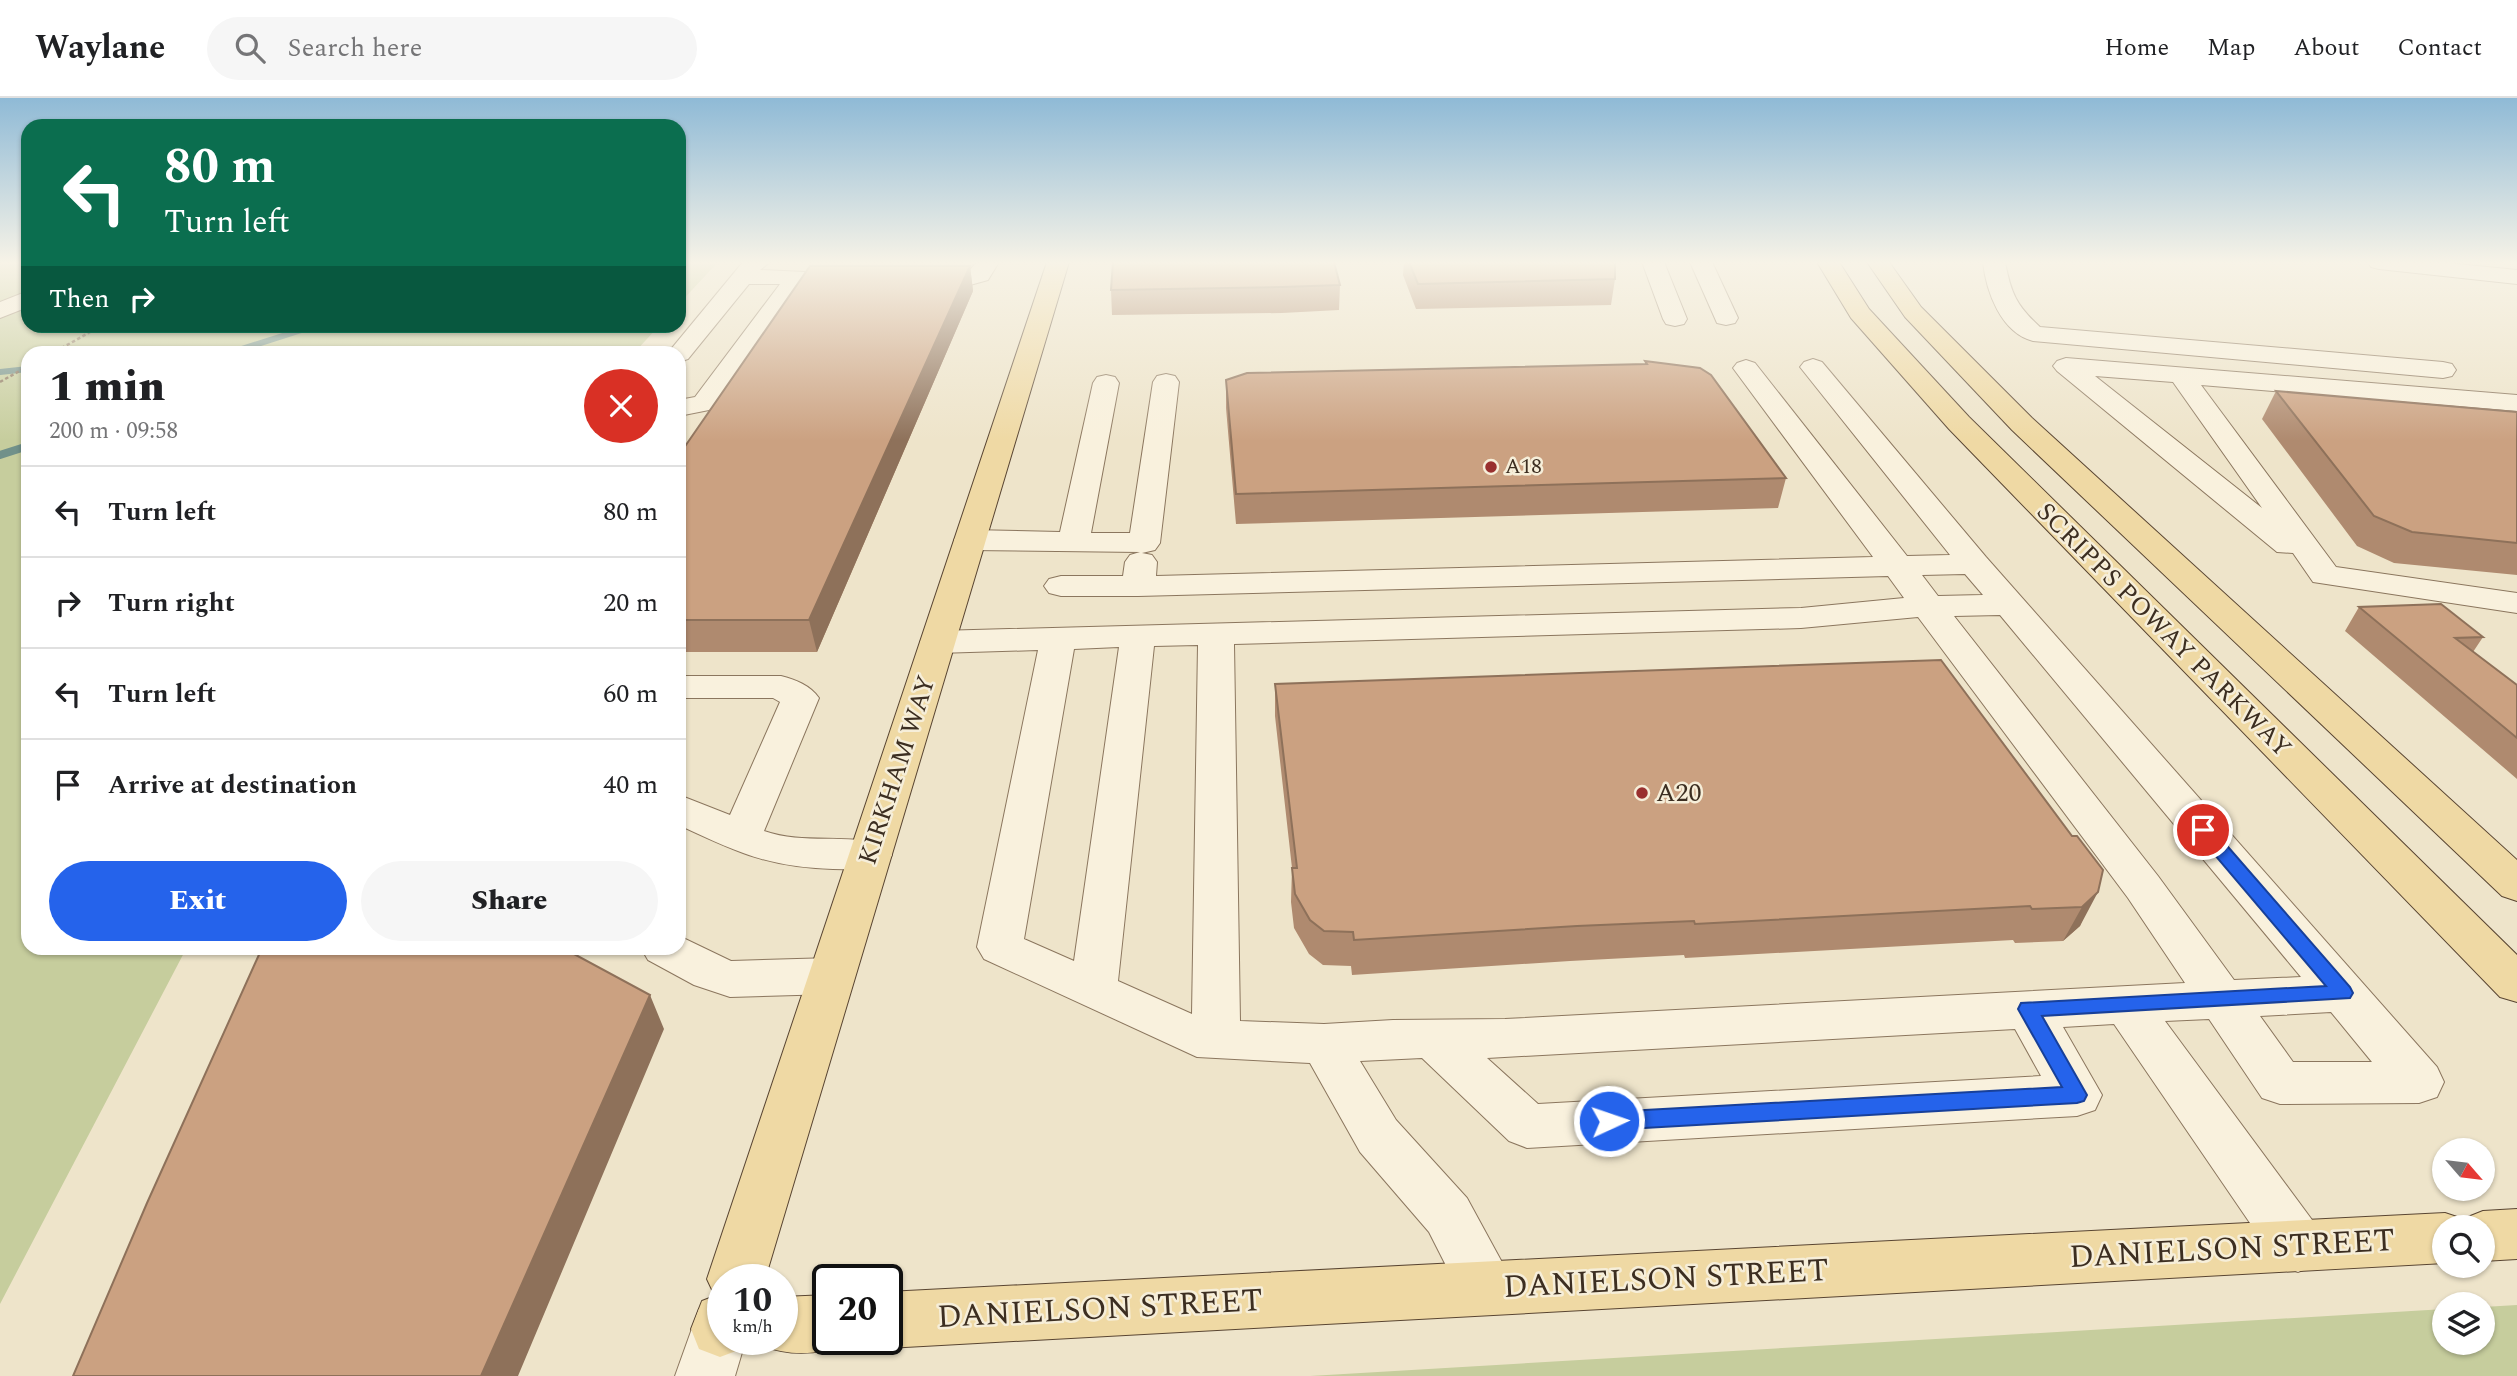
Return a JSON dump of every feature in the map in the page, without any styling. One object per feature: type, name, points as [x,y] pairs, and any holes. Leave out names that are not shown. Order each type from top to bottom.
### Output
[{"type":"main road","name":"KIRKHAM WAY","points":[[741,1264],[1039,322]]},
{"type":"main road","name":"SCRIPPS POWAY PARKWAY","points":[[1867,322],[1959,423],[2517,984]]},
{"type":"main road","name":"SCRIPPS POWAY PARKWAY","points":[[1922,322],[2022,424],[2517,885]]},
{"type":"main road","points":[[2495,1235],[2517,1234]]},
{"type":"main road","name":"DANIELSON STREET","points":[[903,1319],[2432,1239]]},
{"type":"lane","points":[[686,346],[706,322]]},
{"type":"lane","points":[[686,407],[704,403],[769,322]]},
{"type":"lane","points":[[2019,322],[2033,334],[2463,372]]},
{"type":"lane","points":[[2517,403],[2066,366],[2325,575],[2517,603]]},
{"type":"lane","points":[[1746,368],[2143,887],[2280,1083],[2419,1082],[1974,564],[1813,367]]},
{"type":"lane","points":[[2135,371],[2166,446]]},
{"type":"lane","points":[[2181,374],[2325,575]]},
{"type":"lane","points":[[1138,586],[1166,382]]},
{"type":"lane","points":[[1074,541],[1106,383]]},
{"type":"lane","points":[[970,540],[1144,543]]},
{"type":"lane","points":[[1060,586],[1974,564]]},
{"type":"lane","points":[[938,642],[1801,618],[1929,606],[2010,605]]},
{"type":"lane","points":[[1216,635],[1216,1039]]},
{"type":"lane","points":[[1093,990],[1138,637]]},
{"type":"lane","points":[[1058,639],[1000,947],[1197,1038],[1324,1044],[1519,1038],[2343,993]]},
{"type":"lane","points":[[686,687],[781,687],[800,698],[741,837]]},
{"type":"lane","points":[[686,812],[758,845],[796,853],[870,855]]},
{"type":"lane","points":[[679,955],[730,979],[832,976]]},
{"type":"lane","points":[[2125,1003],[2298,1245]]},
{"type":"lane","points":[[1434,1039],[1527,1126],[2077,1095],[2028,1009]]},
{"type":"lane","points":[[1324,1044],[1378,1136],[1448,1214],[1487,1288]]},
{"type":"path","points":[[65,346],[88,333]]},
{"type":"path","points":[[0,382],[21,370]]},
{"type":"green space","points":[[0,322],[21,322],[21,333],[652,333],[640,346],[21,346],[21,955],[183,955],[0,1304]]},
{"type":"green space","points":[[2517,1305],[2517,1376],[1310,1376],[2432,1310],[2432,1355],[2495,1355],[2495,1306]]},
{"type":"building","points":[[771,322],[945,322],[809,620],[686,620],[686,445]]},
{"type":"building","name":"A18","points":[[1645,361],[1700,368],[1711,375],[1786,478],[1236,494],[1226,380],[1247,373],[1647,364]]},
{"type":"building","points":[[2276,391],[2517,412],[2517,543],[2412,532],[2374,516]]},
{"type":"building","points":[[2441,604],[2483,637],[2455,638],[2517,685],[2517,738],[2359,607]]},
{"type":"building","name":"A20","points":[[1941,660],[2072,836],[2077,836],[2103,870],[2098,892],[2082,907],[2032,909],[2030,906],[1695,924],[1694,921],[1577,926],[1354,940],[1353,932],[1324,931],[1310,920],[1295,894],[1292,868],[1297,868],[1275,684]]},
{"type":"building","points":[[259,955],[576,955],[650,995],[481,1376],[73,1376],[147,1203]]},
{"type":"waterway","points":[[251,346],[292,333]]},
{"type":"waterway","points":[[0,372],[21,370]]},
{"type":"waterway","points":[[0,455],[21,448]]},
{"type":"place","name":"A18","points":[[1491,467]]},
{"type":"place","name":"A20","points":[[1642,793]]},
{"type":"route","points":[[1609,1121],[2077,1095],[2028,1009],[2343,993],[2203,830]]}]
